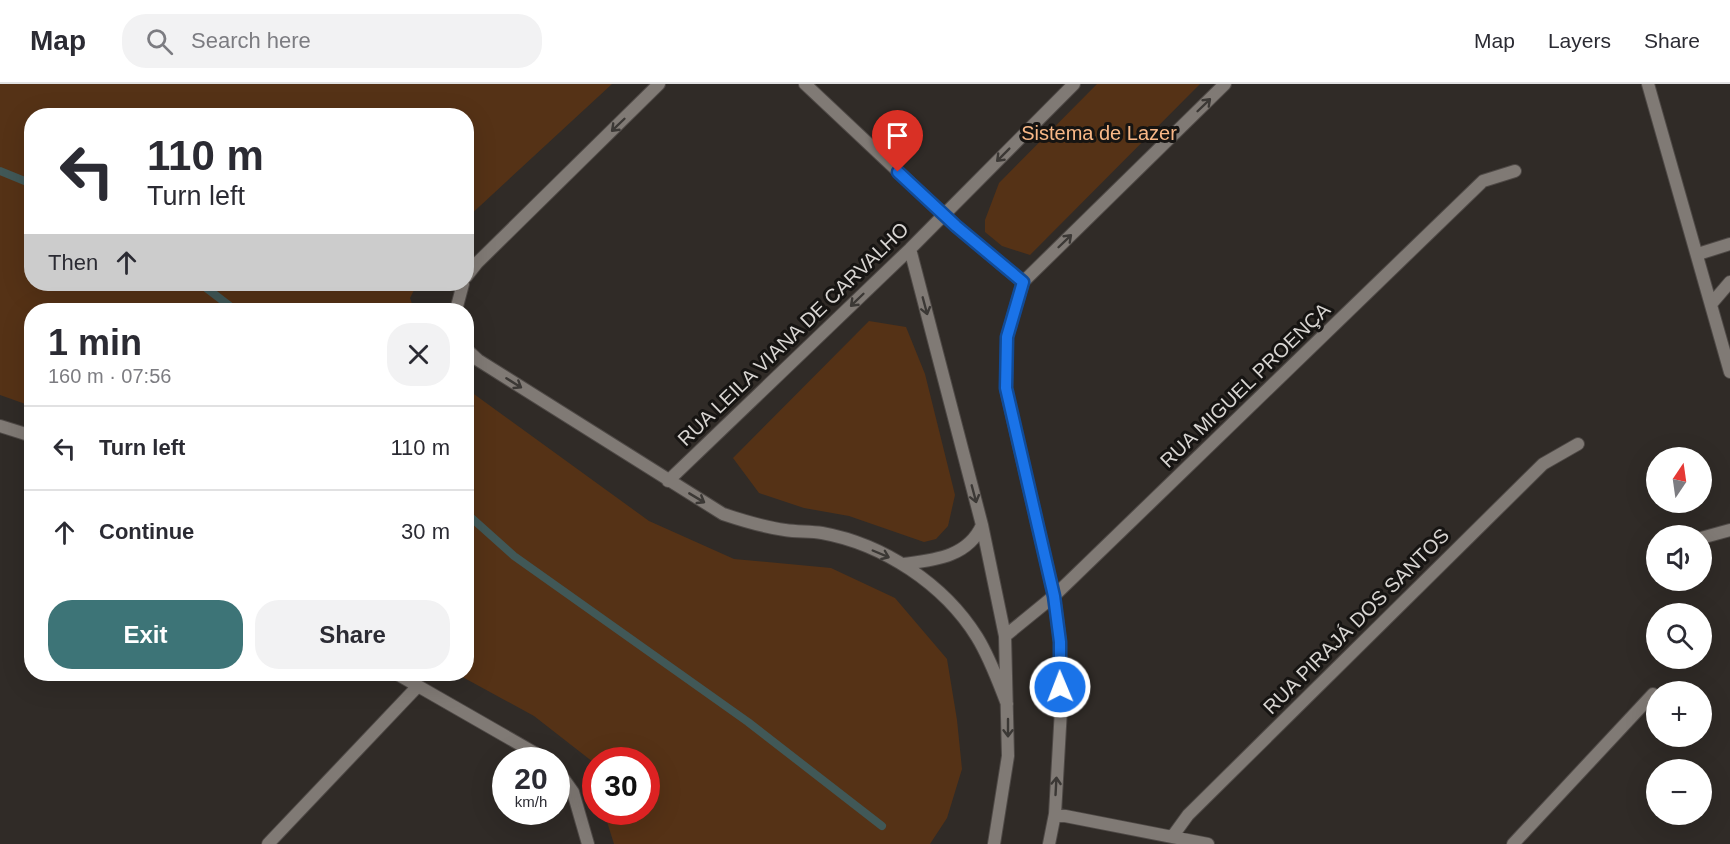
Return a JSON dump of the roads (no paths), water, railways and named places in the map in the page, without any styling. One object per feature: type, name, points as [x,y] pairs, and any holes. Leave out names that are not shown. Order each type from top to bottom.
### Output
[{"type":"street","points":[[474,267],[659,84]]},
{"type":"street","points":[[805,84],[944,215],[1023,282]]},
{"type":"street","name":"RUA LEILA VIANA DE CARVALHO","points":[[668,481],[910,249],[1074,84]]},
{"type":"street","points":[[1049,844],[1055,814],[1061,709],[1060,642],[1054,596],[1006,388],[1007,337],[1023,282],[1225,84]]},
{"type":"street","points":[[1648,84],[1730,372]]},
{"type":"street","name":"RUA MIGUEL PROENÇA","points":[[1005,636],[1054,596],[1483,181],[1515,171]]},
{"type":"street","points":[[1698,254],[1730,244]]},
{"type":"street","points":[[910,249],[982,525],[1005,636],[1008,756],[994,844]]},
{"type":"street","points":[[1712,303],[1730,282]]},
{"type":"street","points":[[474,356],[723,514],[754,525],[821,533],[853,542],[904,564],[936,590],[976,635],[992,666],[1007,704]]},
{"type":"street","points":[[0,426],[24,434]]},
{"type":"street","name":"RUA PIRAJÁ DOS SANTOS","points":[[1172,837],[1188,815],[1543,464],[1578,444]]},
{"type":"street","points":[[904,564],[936,560],[953,554],[978,535],[982,525]]},
{"type":"street","points":[[1712,535],[1730,530]]},
{"type":"street","points":[[409,681],[524,747]]},
{"type":"street","points":[[268,844],[418,686]]},
{"type":"street","points":[[1513,844],[1646,702]]},
{"type":"street","points":[[570,788],[588,844]]},
{"type":"street","points":[[1055,814],[1208,844]]},
{"type":"waterway","points":[[0,171],[24,181]]},
{"type":"waterway","points":[[210,291],[226,303]]},
{"type":"waterway","points":[[474,520],[514,556],[748,722],[882,826]]},
{"type":"park label","name":"Sistema de Lazer","points":[[1099,133]]}]
